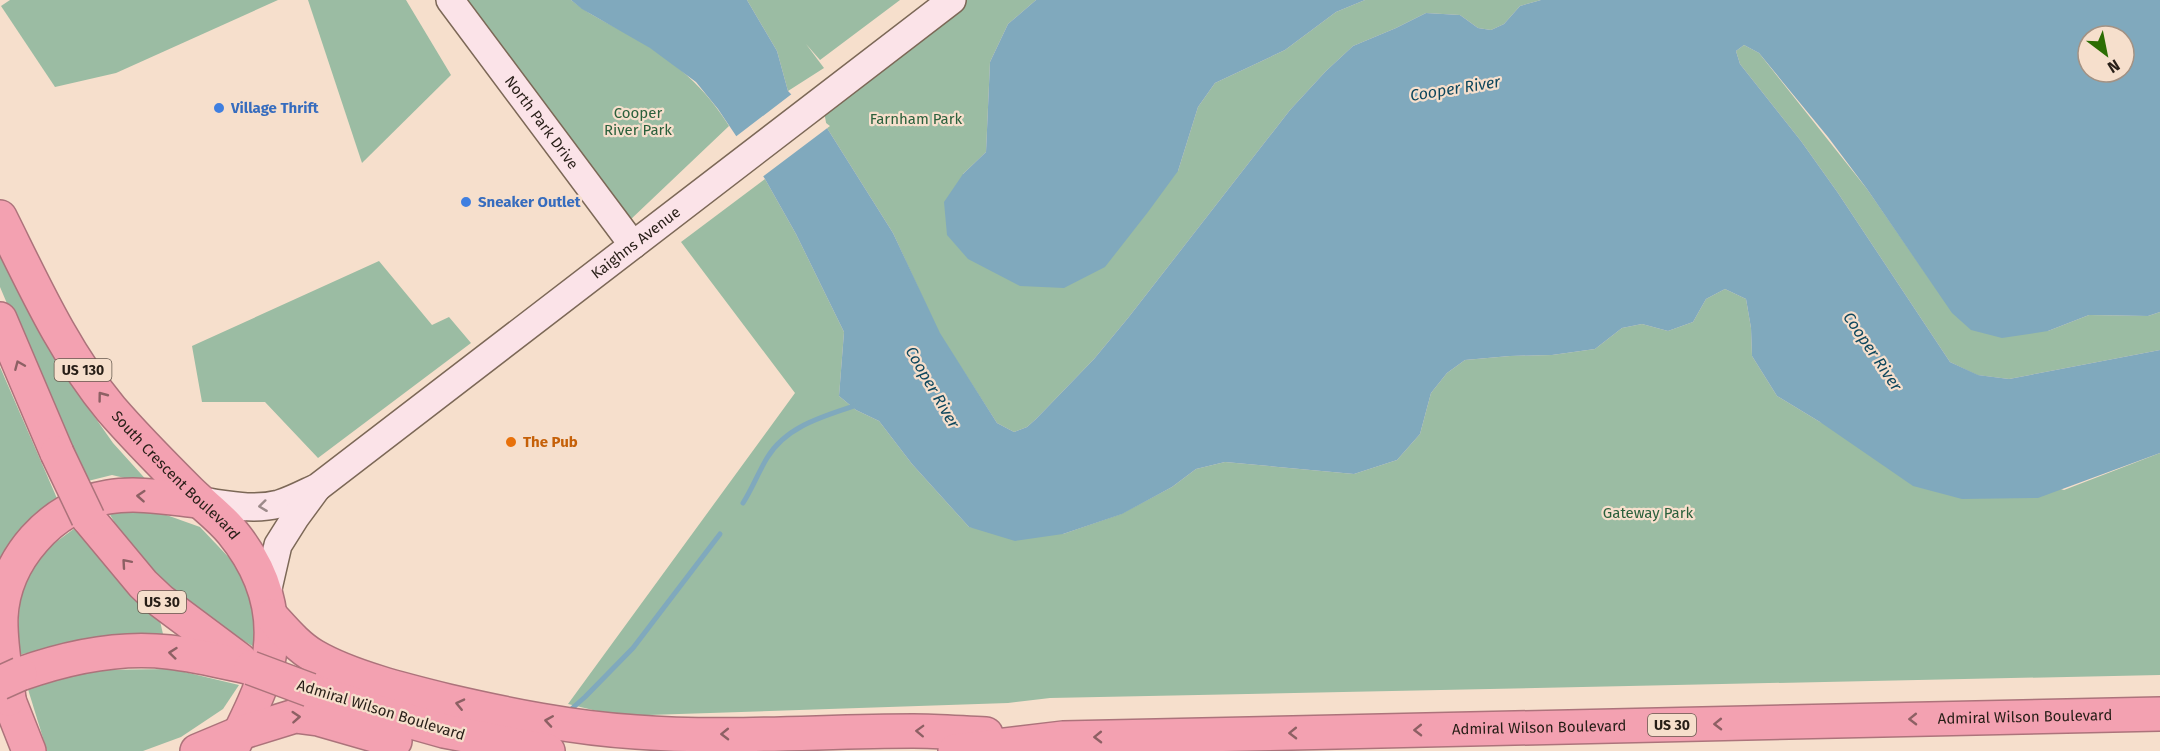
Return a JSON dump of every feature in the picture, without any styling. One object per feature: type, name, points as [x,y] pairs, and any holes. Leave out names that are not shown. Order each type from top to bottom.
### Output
[{"type":"highway","name":"South Crescent Boulevard","points":[[0,217],[58,333],[75,359],[117,415],[153,455],[230,530],[250,558],[269,605]]},
{"type":"highway","name":"US 30","points":[[0,319],[57,453],[88,518],[143,584],[161,601],[251,668]]},
{"type":"highway","points":[[29,751],[7,684],[1,631],[3,602],[13,570],[20,557],[39,533],[50,524],[93,500],[125,495],[199,501]]},
{"type":"highway","points":[[269,605],[305,650],[315,657],[515,730],[581,726],[682,734],[915,731],[1063,738]]},
{"type":"highway","points":[[236,742],[267,668],[269,605]]},
{"type":"highway","points":[[7,684],[42,666],[88,654],[141,651],[190,655],[251,668]]},
{"type":"highway","name":"Admiral Wilson Boulevard","points":[[251,668],[310,690],[444,732],[515,730],[548,751]]},
{"type":"highway","name":"Admiral Wilson Boulevard","points":[[955,751],[1063,738],[2160,714]]},
{"type":"highway","points":[[197,751],[236,742],[285,718],[295,716],[430,751]]},
{"type":"main road","name":"North Park Drive","points":[[450,0],[633,245]]},
{"type":"main road","name":"Kaighns Avenue","points":[[199,501],[239,506],[268,506],[281,503],[318,487],[952,0]]},
{"type":"main road","name":"Kaighns Avenue","points":[[269,605],[278,545],[318,487]]},
{"type":"green space","points":[[10,0],[278,0],[116,73],[55,87],[1,6]]},
{"type":"green space","points":[[308,0],[406,0],[451,75],[362,163]]},
{"type":"green space","name":"Cooper River Park","points":[[468,0],[571,0],[641,42],[674,65],[704,92],[729,126],[629,221]]},
{"type":"green space","points":[[747,0],[900,0],[820,60],[806,44],[824,68],[788,91],[777,51]]},
{"type":"green space","name":"Farnham Park","points":[[952,0],[1036,0],[1008,24],[990,62],[986,152],[963,174],[1178,171],[1198,107],[1215,83],[1285,50],[1336,12],[1365,0],[1541,0],[1520,6],[1504,24],[1491,30],[1478,28],[1460,15],[1426,13],[1353,46],[1290,110],[1094,359],[1036,419],[1027,427],[1014,432],[997,423],[939,333],[893,233],[827,128],[822,100]]},
{"type":"green space","points":[[1744,45],[1759,53],[1867,189],[1935,287],[2048,331],[2089,315],[2148,316],[2160,312],[2160,350],[2009,379],[1977,375],[1950,362],[1838,193],[1801,141],[1740,64],[1736,51]]},
{"type":"green space","name":"Gateway Park","points":[[765,179],[796,234],[844,332],[839,396],[856,410],[879,421],[912,464],[969,527],[1063,534],[1121,514],[1172,487],[1196,469],[1225,462],[1354,474],[1397,460],[1420,434],[1431,393],[1447,373],[1465,360],[1552,355],[1595,349],[1622,328],[1642,324],[1668,331],[1693,322],[1706,299],[1725,289],[1746,299],[1751,328],[1752,356],[1777,396],[1820,422],[2064,490],[2160,453],[2160,675],[1050,698],[1008,703],[618,716],[568,704],[795,393],[681,242]]},
{"type":"green space","points":[[0,247],[58,365],[113,443],[150,484],[112,475],[88,481],[46,395],[0,287]]},
{"type":"green space","points":[[379,261],[432,325],[449,317],[471,343],[318,458],[265,402],[202,402],[192,346]]},
{"type":"green space","points":[[0,367],[59,503],[0,580]]},
{"type":"green space","points":[[106,508],[158,512],[200,527],[236,565],[255,610],[254,647],[179,601],[131,550]]},
{"type":"green space","points":[[75,528],[160,621],[163,634],[97,640],[17,655],[21,577],[48,548]]},
{"type":"green space","points":[[172,669],[239,685],[223,709],[181,737],[143,751],[47,751],[27,686],[93,670]]},
{"type":"water","name":"Cooper River","points":[[571,0],[747,0],[777,51],[788,91],[827,128],[893,233],[940,333],[997,423],[1014,432],[1027,427],[1036,419],[1094,359],[1290,110],[1326,71],[1353,46],[1426,13],[1460,15],[1478,28],[1491,30],[1504,24],[1520,6],[1541,0],[2160,0],[2160,312],[2148,316],[2089,315],[2048,331],[2002,338],[1971,330],[1952,313],[1867,189],[1759,53],[1744,45],[1736,51],[1740,64],[1801,141],[1838,193],[1950,362],[1978,375],[2009,379],[2160,350],[2160,453],[2038,498],[1962,499],[1913,486],[1820,422],[1777,396],[1752,356],[1751,328],[1746,299],[1725,289],[1706,299],[1693,322],[1668,331],[1642,324],[1622,328],[1595,349],[1552,355],[1465,360],[1447,373],[1431,393],[1420,434],[1397,460],[1354,474],[1225,462],[1196,469],[1172,487],[1122,514],[1063,534],[1015,541],[969,527],[912,464],[879,421],[856,410],[839,396],[844,332],[796,234],[765,179],[718,109],[696,82],[650,48],[582,9]]},
{"type":"water","points":[[1036,0],[1365,0],[1336,12],[1285,50],[1215,83],[1198,107],[1178,171],[1148,212],[1105,267],[1064,288],[1020,286],[968,259],[947,235],[944,202],[963,174],[986,152],[990,62],[1008,24]]},
{"type":"pier","points":[[793,93],[830,126],[761,178],[734,138]]},
{"type":"waterway","points":[[743,503],[767,458],[784,438],[807,424],[857,405]]},
{"type":"waterway","points":[[568,712],[633,648],[720,534]]},
{"type":"place","name":"Village Thrift","points":[[219,108]]},
{"type":"place","name":"Sneaker Outlet","points":[[466,202]]},
{"type":"place","name":"The Pub","points":[[511,442]]}]
